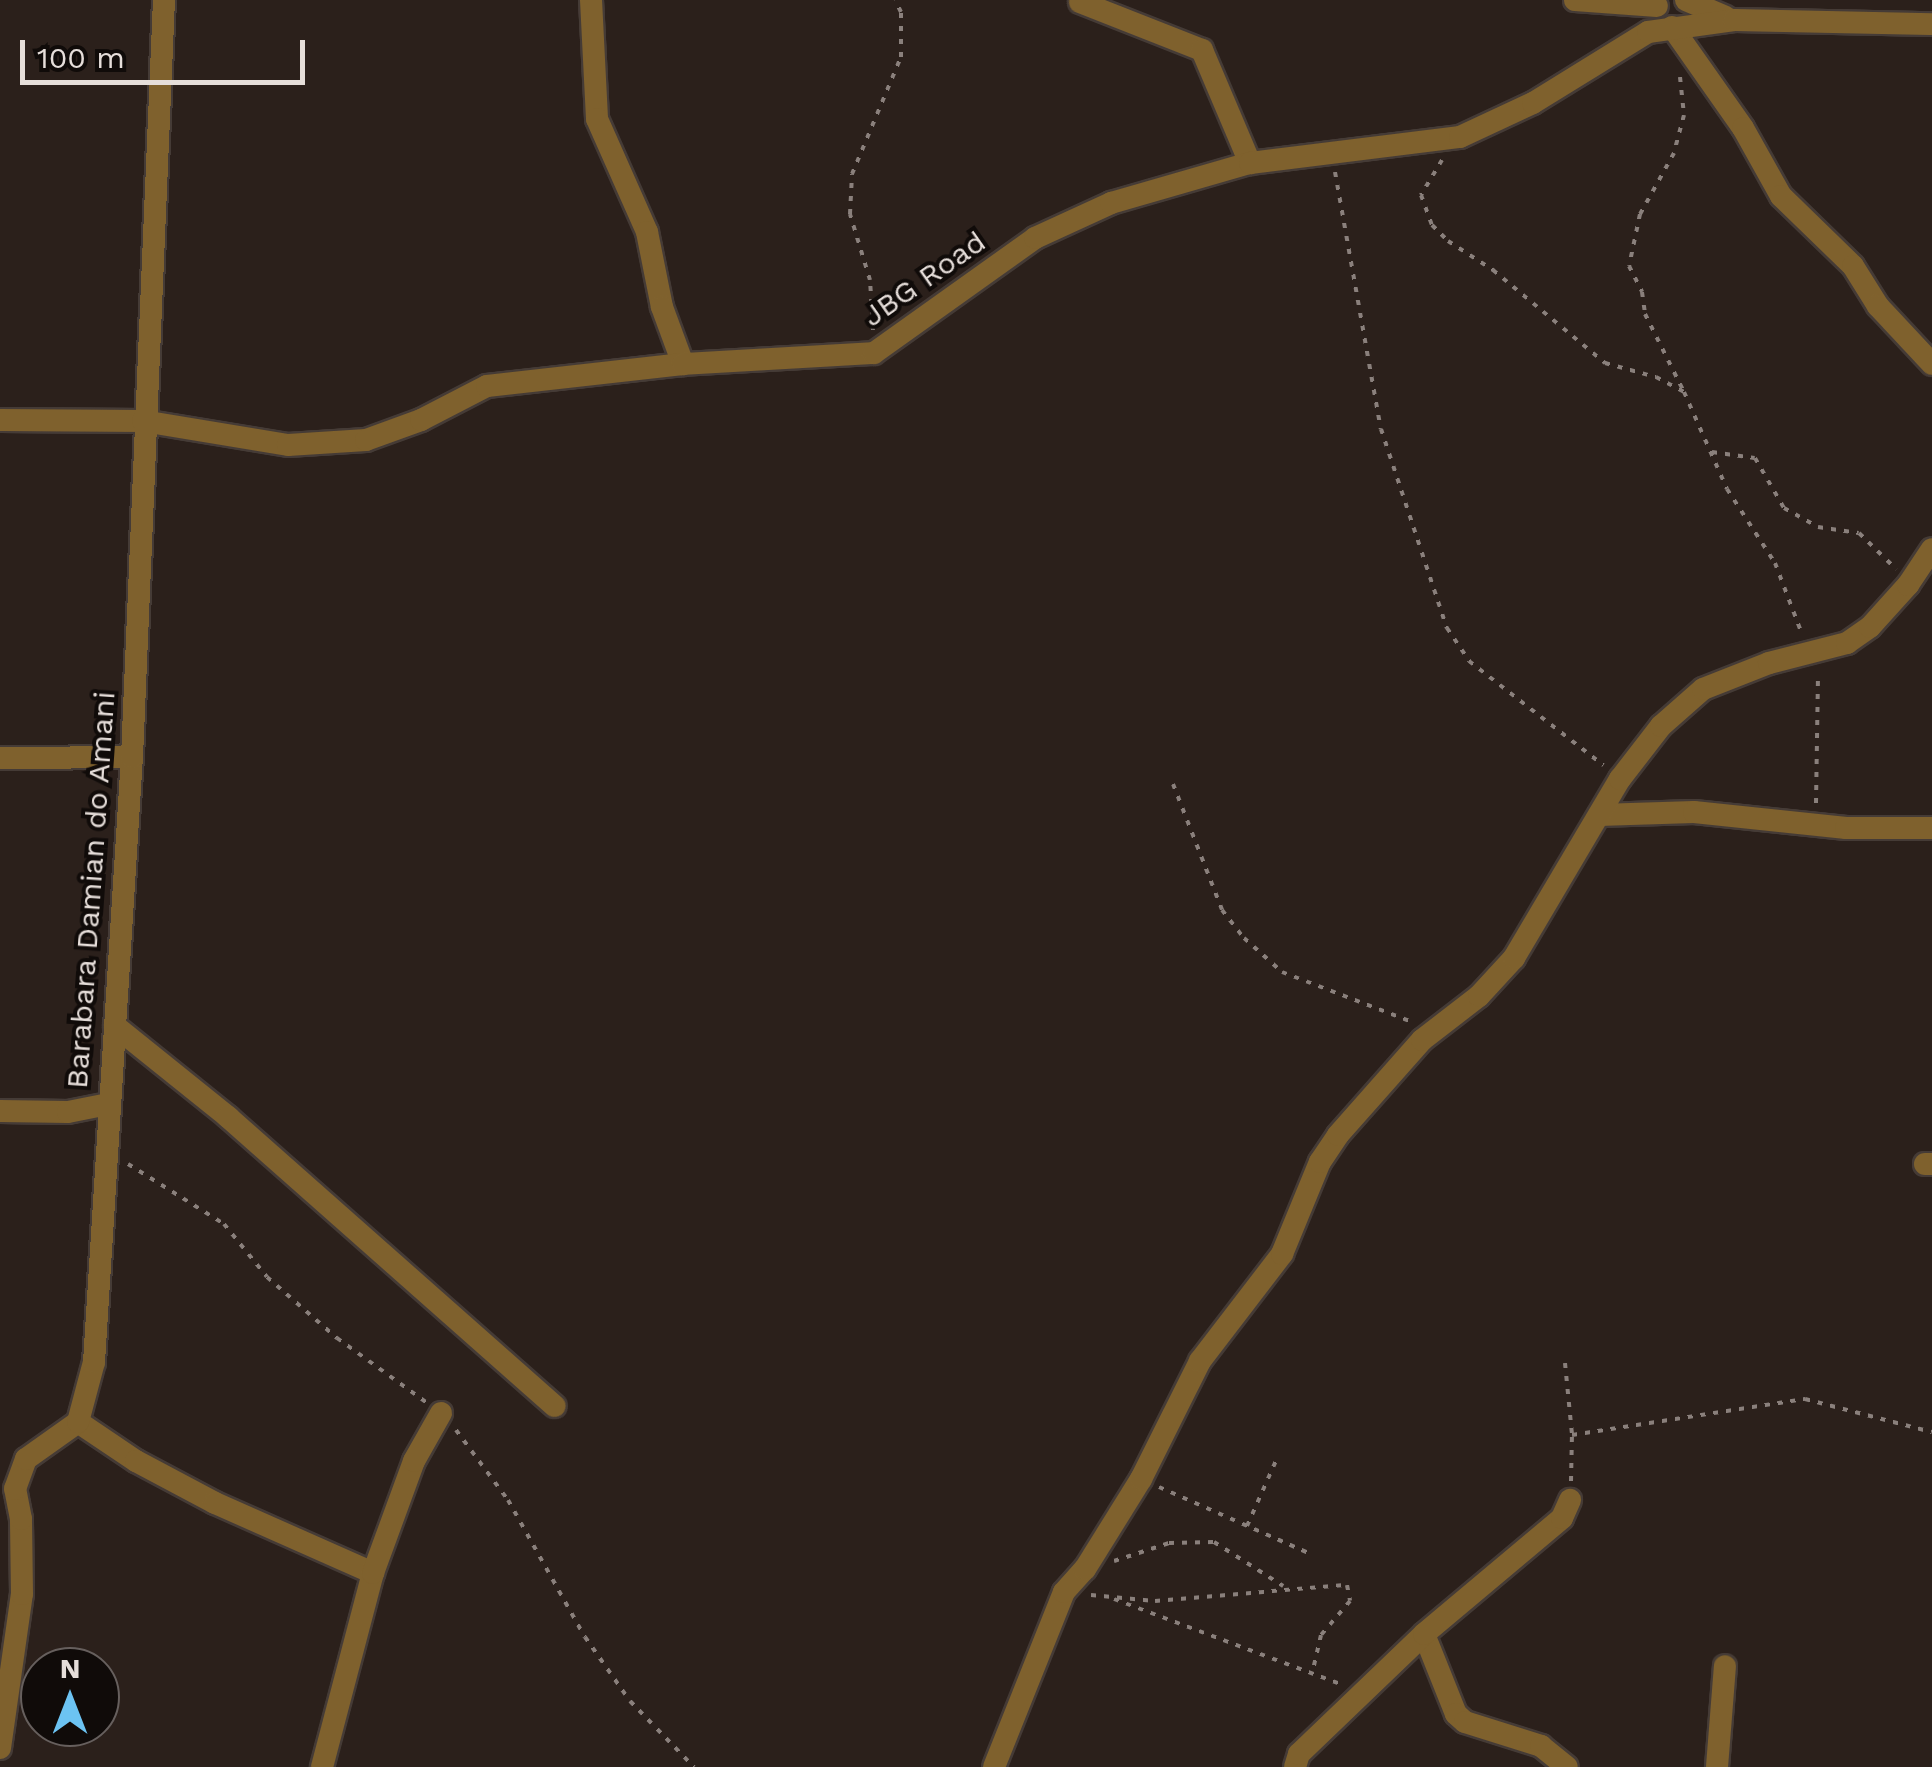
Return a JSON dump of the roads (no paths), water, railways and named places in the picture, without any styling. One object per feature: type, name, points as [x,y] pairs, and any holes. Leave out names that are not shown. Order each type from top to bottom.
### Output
[{"type":"street","name":"Barabara Damian do Amani","points":[[78,1422],[94,1362],[132,757],[143,421],[164,0]]},
{"type":"street","points":[[591,0],[597,119],[647,232],[662,307],[683,364]]},
{"type":"street","points":[[1575,0],[1657,3],[1648,32]]},
{"type":"street","points":[[1686,0],[1734,20],[1860,11],[1932,24]]},
{"type":"street","points":[[1080,2],[1202,50],[1250,163]]},
{"type":"street","name":"JBG Road","points":[[0,420],[143,421],[288,445],[366,440],[420,420],[487,386],[683,364],[874,354],[1035,238],[1127,198],[1250,163],[1460,137],[1532,103],[1648,32],[1678,34],[1734,20]]},
{"type":"street","points":[[1678,34],[1743,128],[1781,196],[1853,266],[1878,306],[1932,364]]},
{"type":"street","points":[[994,1767],[1064,1592],[1085,1568],[1141,1479],[1200,1361],[1282,1254],[1320,1162],[1370,1098],[1434,1029],[1479,996],[1514,958],[1604,807],[1661,726],[1703,689],[1769,664],[1814,654],[1870,627],[1908,585],[1932,550]]},
{"type":"street","points":[[0,758],[132,757]]},
{"type":"street","points":[[1604,807],[1816,824],[1932,828]]},
{"type":"street","points":[[115,1026],[228,1117],[555,1406]]},
{"type":"street","points":[[0,1111],[68,1112],[108,1104]]},
{"type":"street","points":[[322,1767],[373,1573],[414,1460],[441,1413]]},
{"type":"street","points":[[0,1748],[22,1594],[22,1519],[14,1501],[20,1471],[26,1459],[78,1422],[136,1461],[215,1503],[373,1573]]},
{"type":"street","points":[[1296,1767],[1299,1754],[1424,1634],[1562,1518],[1570,1500]]},
{"type":"street","points":[[1424,1634],[1456,1714],[1465,1722],[1541,1746],[1567,1767]]},
{"type":"street","points":[[1717,1767],[1725,1666]]},
{"type":"street","points":[[1528,1767],[1541,1746]]}]
